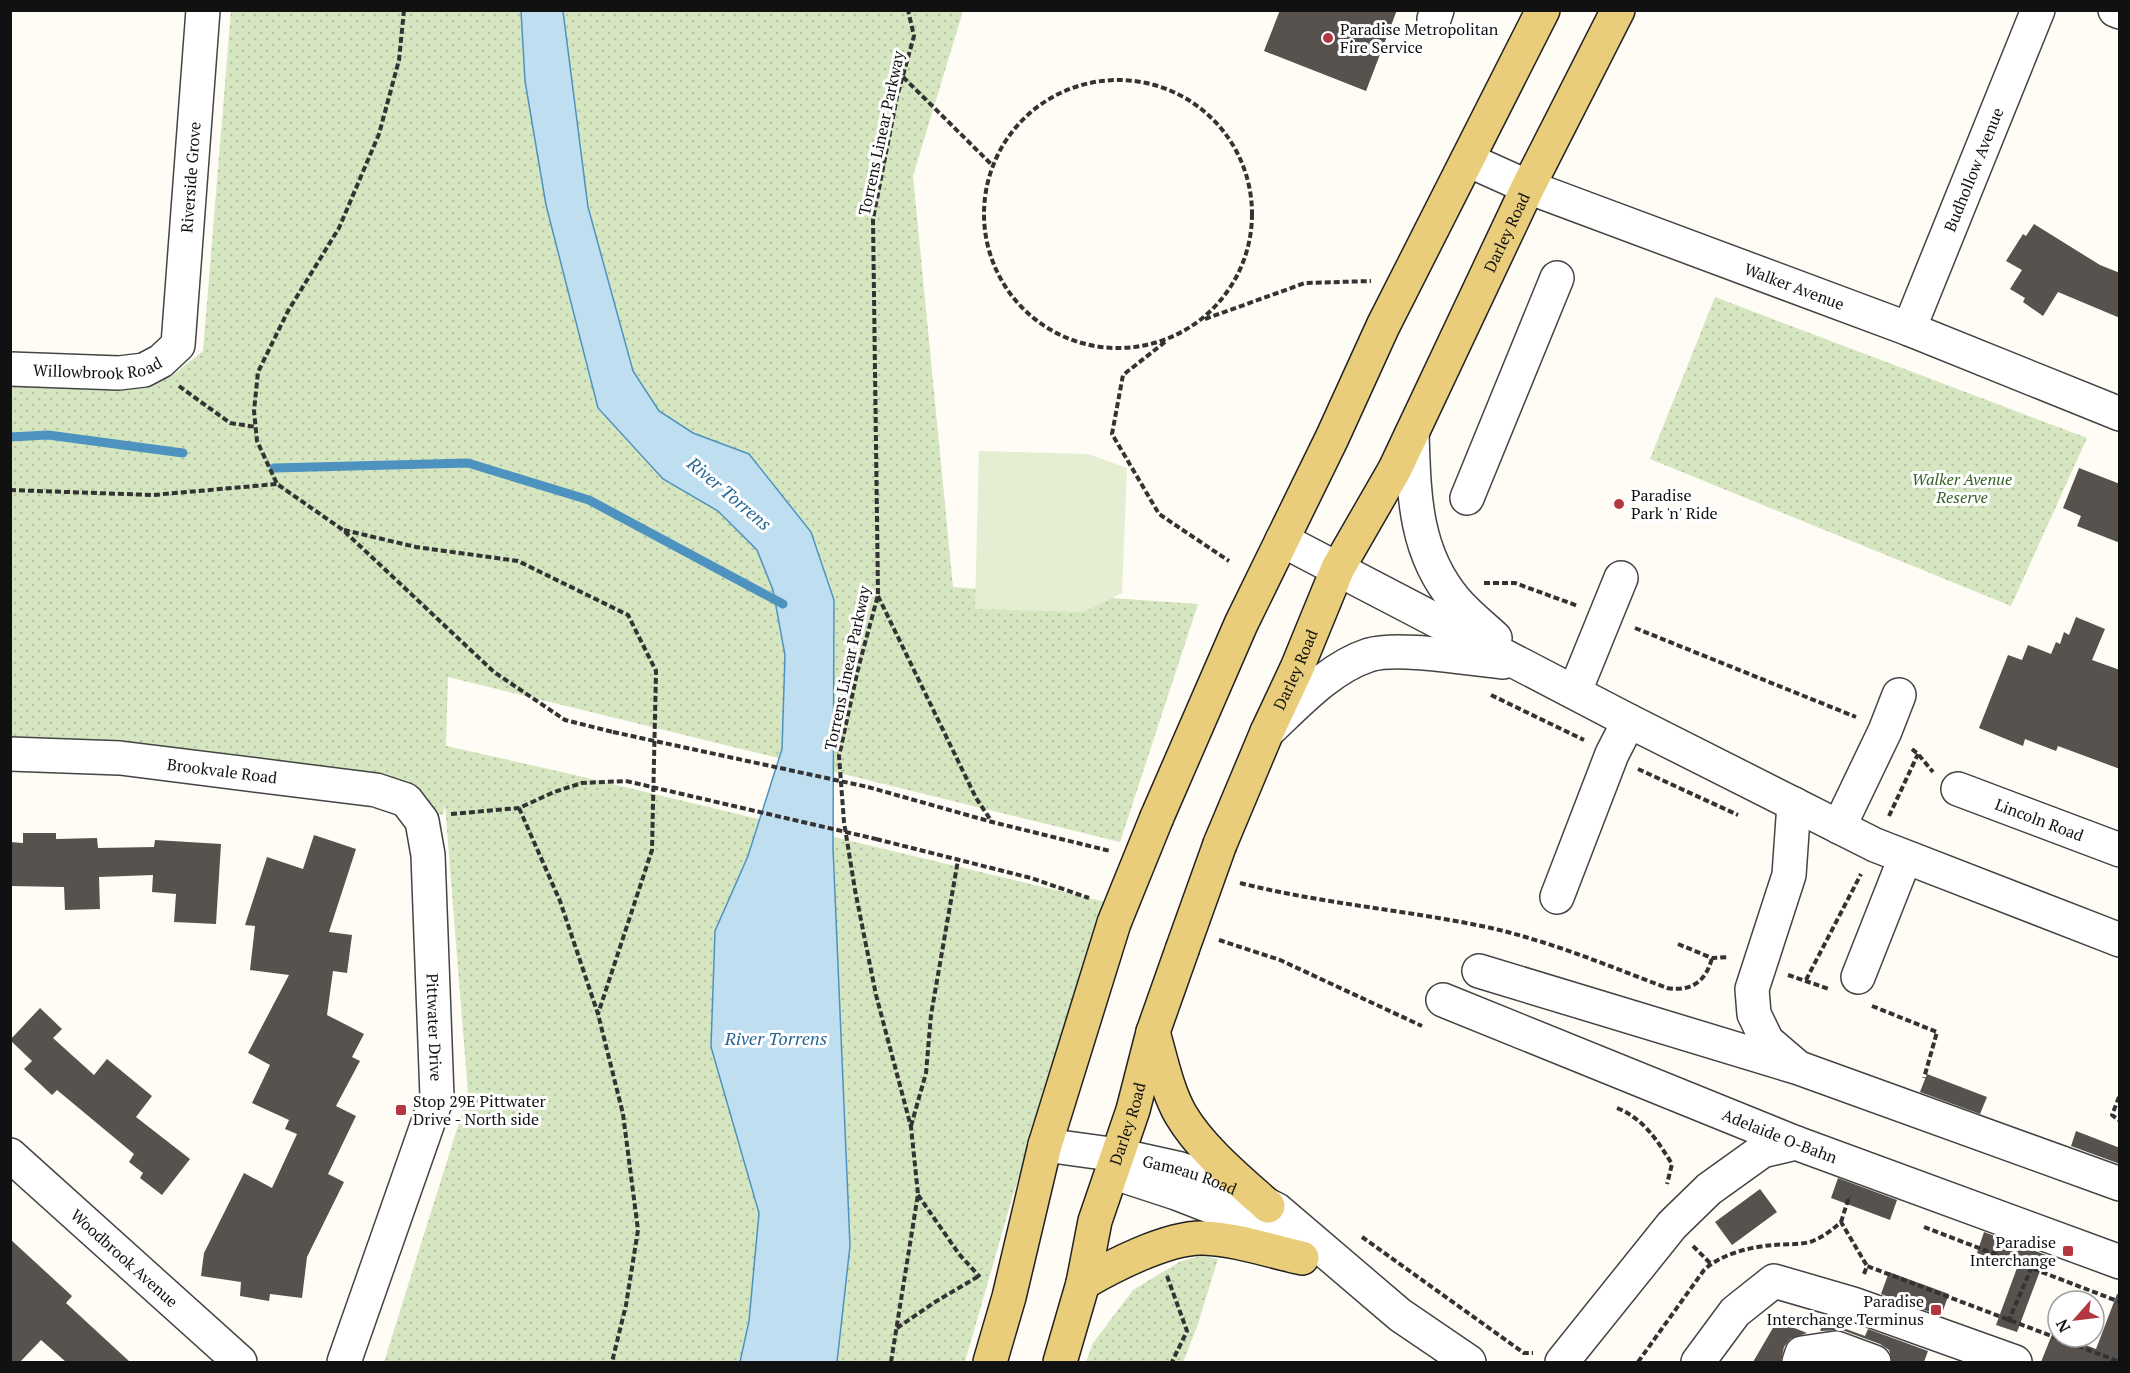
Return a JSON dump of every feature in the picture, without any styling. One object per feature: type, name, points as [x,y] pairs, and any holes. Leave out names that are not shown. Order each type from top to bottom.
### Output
[{"type":"main road","points":[[990,1362],[1010,1297],[1045,1144],[1107,912],[1156,817],[1241,624],[1383,326],[1543,10]]},
{"type":"main road","name":"Darley Road","points":[[1060,1362],[1083,1283],[1095,1221],[1132,1110],[1153,1032],[1220,844],[1267,732],[1298,668],[1338,568],[1395,469],[1528,188],[1618,10]]},
{"type":"main road","points":[[1153,1032],[1174,1101],[1181,1115],[1211,1152],[1268,1206]]},
{"type":"main road","points":[[1083,1283],[1133,1258],[1181,1241],[1202,1238],[1302,1258]]},
{"type":"street","name":"Riverside Grove","points":[[165,355],[203,10]]},
{"type":"street","name":"Budhollow Avenue","points":[[1909,329],[2038,10]]},
{"type":"street","name":"Walker Avenue","points":[[1468,160],[1528,188],[1909,329],[2120,414]]},
{"type":"street","points":[[1467,498],[1557,278]]},
{"type":"street","name":"Willowbrook Road","points":[[10,369],[119,373],[144,370],[165,355]]},
{"type":"street","points":[[1412,433],[1417,511],[1421,535],[1429,557],[1455,600],[1522,664]]},
{"type":"street","points":[[1282,540],[1575,691],[1629,722],[1839,828],[1905,858],[2120,940]]},
{"type":"street","points":[[1575,691],[1621,578]]},
{"type":"street","points":[[1267,732],[1331,675],[1350,663],[1371,655],[1392,652],[1414,653],[1522,664]]},
{"type":"street","points":[[1839,828],[1886,731],[1899,695]]},
{"type":"street","points":[[1557,897],[1612,754],[1629,722]]},
{"type":"street","name":"Brookvale Road","points":[[10,754],[120,758],[376,790],[406,800],[422,821]]},
{"type":"street","name":"Lincoln Road","points":[[1958,789],[2120,850]]},
{"type":"street","points":[[1794,804],[1789,875],[1752,989],[1754,1014],[1767,1041],[1799,1068]]},
{"type":"street","name":"Pittwater Drive","points":[[344,1362],[436,1097],[428,855],[422,821]]},
{"type":"street","points":[[1856,992],[1905,858]]},
{"type":"street","points":[[1479,971],[1799,1068],[2120,1184]]},
{"type":"street","name":"Adelaide O-Bahn","points":[[1443,1000],[1796,1143],[2120,1262]]},
{"type":"street","points":[[1552,1357],[1672,1224],[1709,1189],[1762,1151],[1796,1143]]},
{"type":"street","name":"Gameau Road","points":[[1045,1144],[1115,1164],[1176,1193],[1218,1209],[1400,1314],[1469,1362]]},
{"type":"street","name":"Woodbrook Avenue","points":[[10,1155],[240,1362]]},
{"type":"street","name":"Gameau Road","points":[[1115,1164],[1177,1168],[1208,1178],[1277,1210],[1400,1314]]},
{"type":"street","points":[[1698,1362],[1735,1312],[1774,1281],[1853,1304],[2005,1359]]},
{"type":"street","points":[[1799,1362],[1802,1353],[1836,1348],[1874,1362]]},
{"type":"path","points":[[404,10],[399,60],[379,134],[339,228],[288,311],[258,372],[254,411],[257,441],[277,484],[343,530],[494,672],[565,720],[868,787],[992,822],[1116,853]]},
{"type":"path","name":"Torrens Linear Parkway","points":[[891,1362],[918,1194],[911,1127],[876,995],[857,901],[844,822],[838,756],[878,595],[873,219],[897,97],[914,36],[908,10]]},
{"type":"path","points":[[903,77],[992,165]]},
{"type":"path","points":[[1166,341],[1123,350],[1079,344],[1040,324],[1009,294],[989,254],[983,209],[992,165],[1015,126],[1050,97],[1092,81],[1137,80],[1180,94],[1216,121],[1242,159],[1253,203],[1250,246],[1233,286],[1204,319]]},
{"type":"path","points":[[1229,561],[1159,514],[1112,434],[1123,375],[1166,341],[1204,319],[1305,283],[1371,281]]},
{"type":"path","points":[[165,355],[230,423],[256,428]]},
{"type":"path","points":[[10,490],[153,495],[277,484]]},
{"type":"path","points":[[343,530],[416,547],[518,561],[628,615],[656,671],[652,850],[598,1014]]},
{"type":"path","points":[[1480,583],[1515,583],[1605,615],[1875,725],[1918,754]]},
{"type":"path","points":[[878,595],[976,798],[992,822]]},
{"type":"path","points":[[1486,693],[1638,769],[1746,818]]},
{"type":"path","points":[[422,821],[443,815],[519,808],[554,792],[582,783],[626,781],[876,839],[1031,878],[1107,912]]},
{"type":"path","points":[[519,808],[560,901],[598,1014],[623,1114],[638,1230],[626,1305],[612,1362]]},
{"type":"path","points":[[911,1127],[926,1073],[932,1015],[958,860]]},
{"type":"path","points":[[1229,880],[1306,898],[1490,928],[1533,939],[1677,990],[1685,989],[1701,980],[1708,971],[1712,958],[1678,944]]},
{"type":"path","points":[[1212,938],[1280,960],[1425,1028]]},
{"type":"path","points":[[1806,980],[1856,992],[1937,1032],[1923,1077]]},
{"type":"path","points":[[2119,1097],[2112,1115],[2120,1121]]},
{"type":"path","points":[[1614,1107],[1625,1111],[1652,1133],[1672,1164],[1665,1193]]},
{"type":"path","points":[[918,1194],[959,1254],[979,1276],[1000,1293],[1010,1297]]},
{"type":"path","points":[[1841,1222],[1848,1197],[1859,1201]]},
{"type":"path","points":[[1923,1227],[2120,1302]]},
{"type":"path","points":[[1357,1234],[1524,1353],[1552,1357]]},
{"type":"path","points":[[2005,1359],[2031,1269]]},
{"type":"path","points":[[1167,1275],[1187,1331],[1172,1362]]},
{"type":"path","points":[[897,1328],[979,1276]]},
{"type":"green space","points":[[231,11],[963,11],[913,176],[953,587],[1198,604],[1120,842],[448,677],[446,746],[1106,902],[1013,1195],[965,1362],[384,1362],[468,1094],[445,805],[443,815],[120,758],[11,766],[11,386],[130,389],[173,375],[203,351]]},
{"type":"green space","name":"Walker Avenue Reserve","points":[[1715,297],[2087,438],[2011,606],[1650,459]]},
{"type":"green space","points":[[979,451],[1088,454],[1127,468],[1122,593],[1084,612],[975,609]]},
{"type":"green space","points":[[1201,1256],[1218,1259],[1197,1327],[1183,1362],[1086,1362],[1093,1343],[1133,1290],[1181,1261]]},
{"type":"water","name":"River Torrens","points":[[521,11],[563,11],[588,207],[633,371],[659,411],[693,433],[749,454],[811,532],[834,600],[833,848],[850,1246],[837,1362],[740,1362],[749,1321],[759,1213],[711,1047],[715,931],[748,856],[782,749],[785,655],[773,590],[757,550],[718,511],[663,479],[598,408],[546,205],[525,81]]},
{"type":"building","name":"Paradise Metropolitan Fire Service","points":[[1280,10],[1397,10],[1366,91],[1264,51]]},
{"type":"building","points":[[2034,224],[2100,265],[2120,273],[2120,318],[2058,292],[2043,316],[2023,302],[2025,298],[2010,289],[2022,270],[2006,261],[2023,234],[2026,236]]},
{"type":"building","points":[[2079,468],[2120,484],[2120,543],[2077,526],[2081,516],[2063,508]]},
{"type":"building","points":[[2076,617],[2105,629],[2092,660],[2120,670],[2120,769],[2058,746],[2056,751],[2025,739],[2023,746],[1979,728],[2008,655],[2022,660],[2028,645],[2051,654],[2056,642],[2060,644],[2064,632],[2069,635]]},
{"type":"building","points":[[23,833],[56,833],[56,839],[97,838],[98,848],[154,847],[155,840],[221,844],[216,924],[174,922],[176,894],[152,892],[153,875],[99,877],[100,909],[65,910],[64,887],[10,886],[10,842],[23,843]]},
{"type":"building","points":[[314,835],[356,849],[329,932],[352,935],[347,973],[333,971],[327,1015],[364,1034],[352,1057],[360,1061],[336,1106],[356,1116],[328,1174],[344,1182],[307,1257],[302,1298],[270,1294],[269,1301],[240,1296],[241,1282],[201,1276],[204,1253],[244,1173],[272,1188],[297,1134],[285,1129],[289,1120],[252,1103],[270,1065],[248,1053],[289,975],[250,970],[255,926],[245,925],[267,857],[303,869]]},
{"type":"building","points":[[40,1008],[62,1029],[53,1038],[94,1075],[107,1059],[152,1096],[136,1117],[190,1159],[162,1195],[140,1178],[143,1173],[129,1162],[134,1154],[57,1090],[52,1095],[24,1069],[32,1061],[10,1040]]},
{"type":"building","points":[[1927,1074],[1987,1097],[1980,1114],[1920,1092]]},
{"type":"building","points":[[2076,1131],[2120,1148],[2120,1164],[2071,1146]]},
{"type":"building","points":[[1838,1178],[1897,1200],[1890,1220],[1831,1198]]},
{"type":"building","points":[[1760,1189],[1777,1212],[1732,1245],[1715,1222]]},
{"type":"building","points":[[1984,1232],[2046,1255],[2017,1332],[1996,1325],[2017,1268],[1977,1253]]},
{"type":"building","points":[[10,1239],[72,1296],[66,1303],[130,1362],[66,1362],[41,1340],[20,1362],[10,1362]]},
{"type":"building","points":[[1889,1272],[1949,1294],[1941,1316],[1881,1294]]},
{"type":"building","points":[[2117,1294],[2120,1294],[2120,1362],[2041,1362],[2046,1349],[2106,1349],[2106,1323]]},
{"type":"building","points":[[1777,1321],[1807,1333],[1790,1339],[1784,1347],[1781,1362],[1753,1362]]},
{"type":"building","points":[[1824,1321],[1865,1336],[1868,1329],[1928,1351],[1924,1362],[1892,1362],[1889,1350],[1880,1344],[1842,1330],[1820,1331]]},
{"type":"waterway","points":[[10,437],[48,435],[183,453]]},
{"type":"waterway","points":[[274,468],[468,463],[589,500],[783,604]]},
{"type":"place","name":"Paradise Metropolitan Fire Service","points":[[1328,38]]},
{"type":"place","name":"Paradise Park 'n' Ride","points":[[1619,504]]},
{"type":"place","name":"Stop 29E Pittwater Drive - North side","points":[[401,1110]]},
{"type":"place","name":"Paradise Interchange","points":[[2068,1251]]},
{"type":"place","name":"Paradise Interchange Terminus","points":[[1936,1310]]}]
